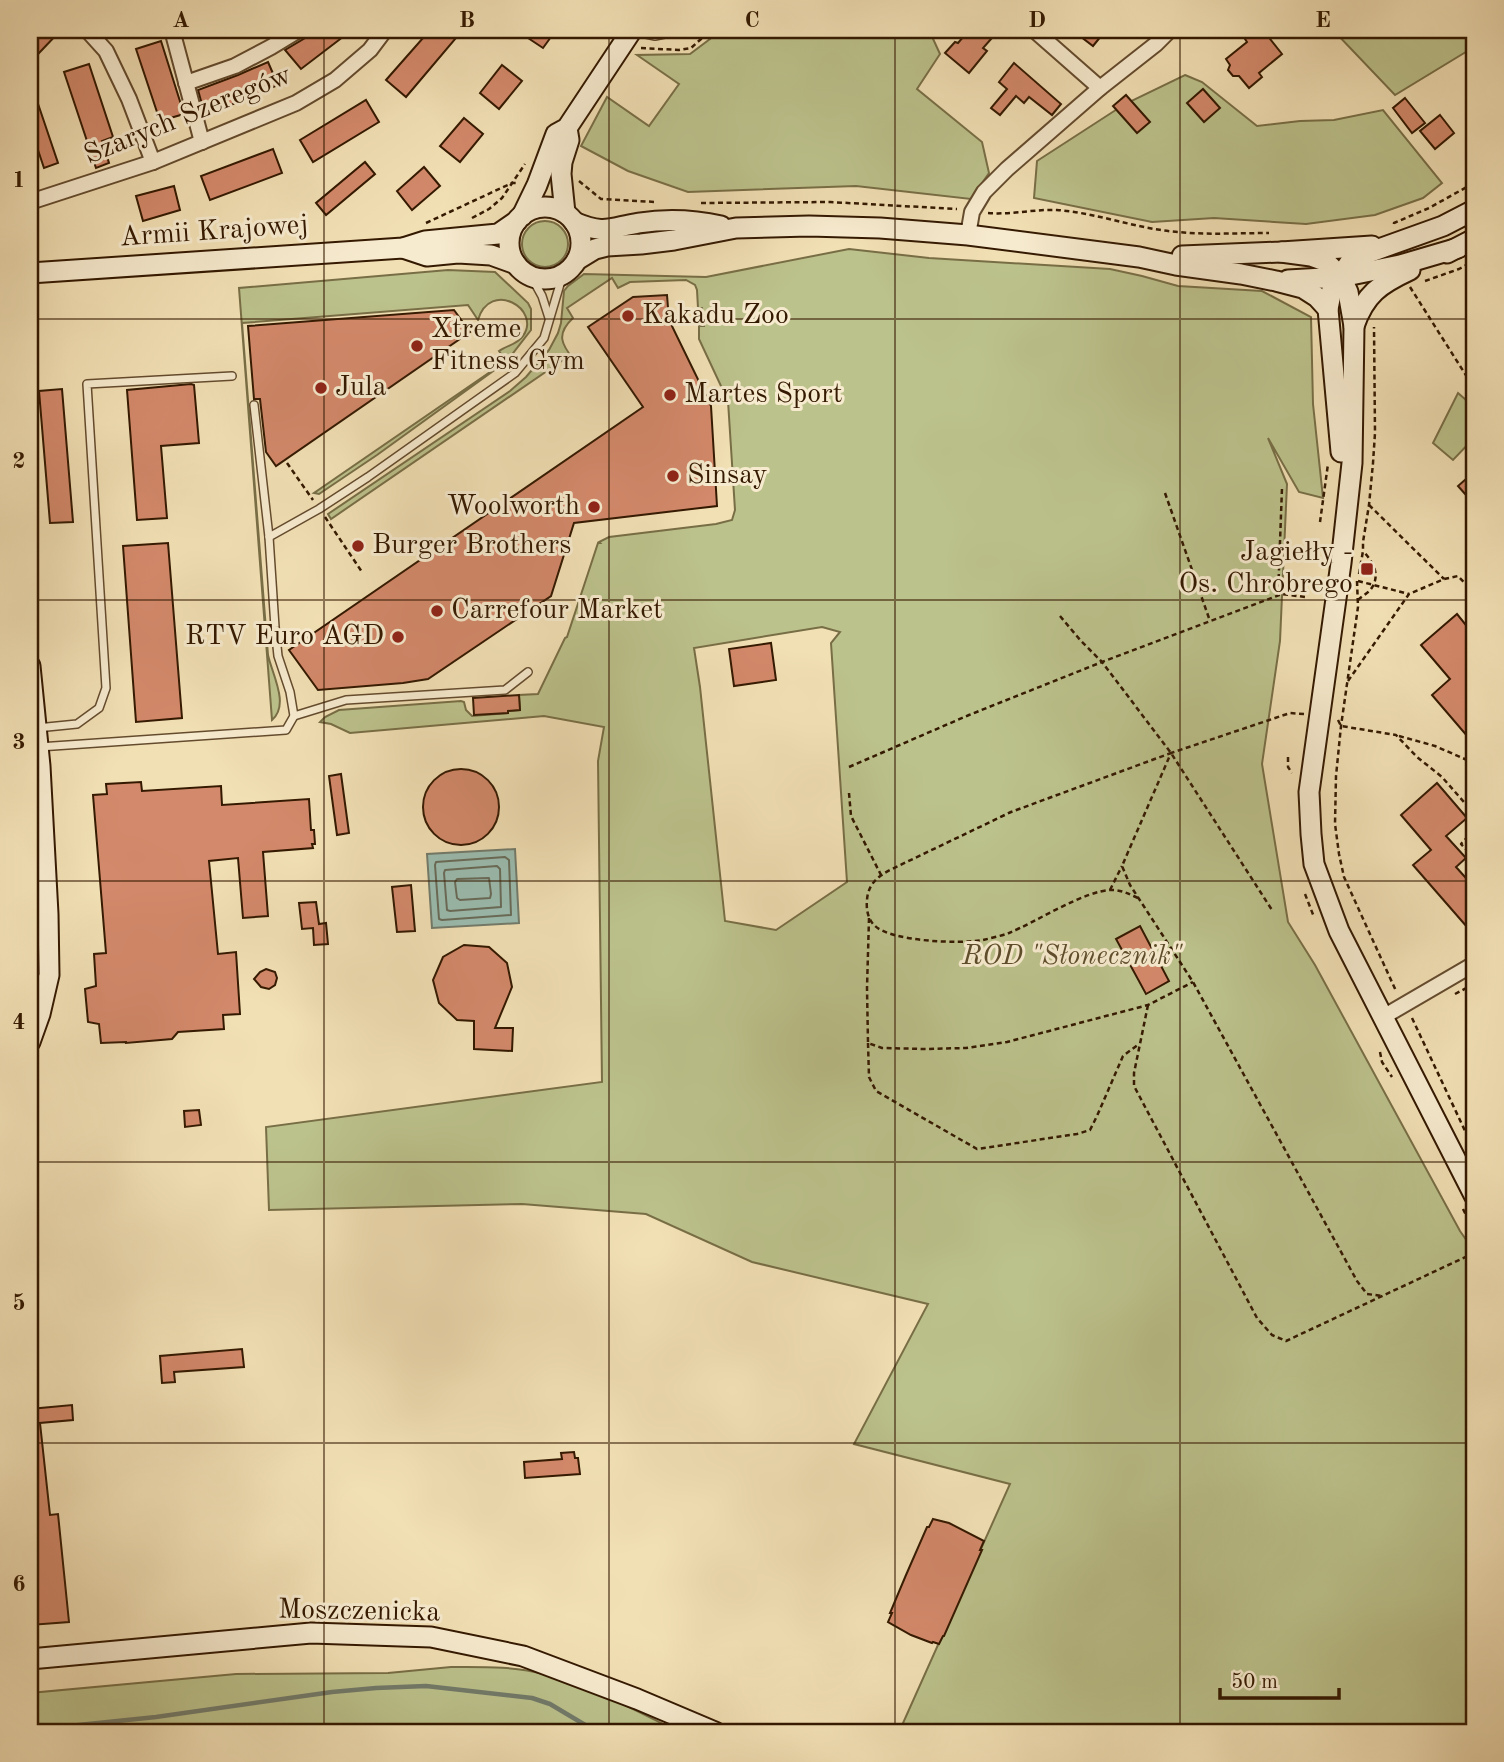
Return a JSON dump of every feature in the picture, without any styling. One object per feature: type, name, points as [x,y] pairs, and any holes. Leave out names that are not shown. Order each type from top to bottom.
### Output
[{"type":"street","points":[[87,30],[106,51],[129,99],[153,162]]},
{"type":"street","points":[[172,30],[202,142]]},
{"type":"street","name":"Szarych Szeregów","points":[[186,83],[235,66],[299,30]]},
{"type":"street","name":"Szarych Szeregów","points":[[30,202],[153,162],[296,103],[335,80],[370,50],[385,30]]},
{"type":"street","points":[[1034,30],[1100,88]]},
{"type":"street","points":[[968,235],[972,212],[984,192],[1100,88],[1170,30]]},
{"type":"street","points":[[633,36],[567,128],[555,134],[537,184],[511,233],[510,252],[524,270],[544,279],[570,267],[595,249],[607,246],[663,241],[736,228],[880,228],[968,235],[1139,257],[1276,281],[1303,288],[1317,296],[1328,309]]},
{"type":"street","points":[[567,128],[569,139],[561,174],[569,218],[581,241],[570,267]]},
{"type":"street","points":[[519,219],[539,208],[553,208],[597,230],[674,220],[736,228]]},
{"type":"street","points":[[1139,257],[1281,252],[1394,237],[1443,226],[1474,210]]},
{"type":"street","name":"Armii Krajowej","points":[[30,273],[403,248],[425,241],[498,234],[519,219]]},
{"type":"street","points":[[1344,540],[1341,517],[1342,462],[1328,309],[1332,289],[1350,262],[1394,237]]},
{"type":"street","points":[[1276,281],[1341,277],[1400,265],[1466,243]]},
{"type":"street","points":[[1354,326],[1359,310],[1377,288],[1466,243]]},
{"type":"street","name":"Armii Krajowej","points":[[403,248],[427,256],[458,253],[492,255],[524,270]]},
{"type":"street","points":[[1281,252],[1325,261],[1341,277],[1348,292],[1354,326],[1352,463],[1309,792],[1314,864],[1339,931],[1474,1195]]},
{"type":"street","points":[[30,666],[48,914],[49,975],[30,1042]]},
{"type":"street","points":[[1383,1017],[1474,964]]},
{"type":"street","name":"Moszczenicka","points":[[30,1659],[311,1633],[431,1637],[523,1656],[715,1732]]},
{"type":"lane","points":[[633,36],[655,36],[684,30]]},
{"type":"lane","points":[[269,537],[368,477],[509,377],[527,361],[544,338],[570,267]]},
{"type":"lane","points":[[524,270],[542,296],[549,319]]},
{"type":"lane","points":[[37,738],[77,724],[99,708],[106,688],[87,384],[232,376]]},
{"type":"lane","points":[[37,738],[286,730],[294,716],[290,692],[278,656],[269,537],[254,405]]},
{"type":"lane","points":[[294,716],[346,700],[505,690],[528,672]]},
{"type":"path","points":[[633,36],[679,50],[691,48],[711,30]]},
{"type":"path","points":[[470,219],[502,198],[531,155]]},
{"type":"path","points":[[419,226],[512,183]]},
{"type":"path","points":[[1394,237],[1394,223],[1429,208],[1474,183]]},
{"type":"path","points":[[1474,261],[1410,287],[1474,388]]},
{"type":"path","points":[[1374,321],[1375,433],[1369,505],[1357,581],[1358,600],[1341,726],[1335,824],[1344,877],[1393,985],[1474,1150]]},
{"type":"path","points":[[1278,596],[1282,488]]},
{"type":"path","points":[[1166,493],[1210,621]]},
{"type":"path","points":[[1369,505],[1444,579]]},
{"type":"path","points":[[1358,600],[1371,590],[1376,570],[1363,551]]},
{"type":"path","points":[[1348,681],[1409,594],[1458,576],[1474,593]]},
{"type":"path","points":[[1357,581],[1409,594]]},
{"type":"path","points":[[849,767],[969,715],[1282,594],[1305,597]]},
{"type":"path","points":[[1060,616],[1102,662],[1171,753],[1272,909]]},
{"type":"path","points":[[1140,1044],[1123,1056],[1090,1130],[1077,1134],[977,1149],[876,1091],[869,1077],[869,918],[866,902],[870,888],[881,875],[1011,812],[1290,713]]},
{"type":"path","points":[[1341,726],[1395,735],[1434,746],[1474,763]]},
{"type":"path","points":[[1395,735],[1442,777],[1470,809],[1474,809]]},
{"type":"path","points":[[1110,890],[1171,753]]},
{"type":"path","points":[[849,793],[850,816],[881,875]]},
{"type":"path","points":[[1474,830],[1461,844],[1474,858]]},
{"type":"path","points":[[1122,866],[1140,900],[1194,982],[1357,1281],[1367,1294],[1383,1296]]},
{"type":"path","points":[[869,918],[875,927],[888,934],[922,941],[981,940],[1007,933],[1091,895],[1110,890],[1124,891],[1140,900]]},
{"type":"path","points":[[868,1043],[882,1048],[966,1048],[1007,1042],[1148,1005],[1194,982]]},
{"type":"path","points":[[1148,1005],[1134,1073],[1134,1086],[1251,1306],[1272,1335],[1286,1341],[1474,1253]]},
{"type":"green space","points":[[722,30],[929,30],[940,54],[917,89],[982,142],[989,173],[971,199],[856,186],[688,192],[628,171],[581,146],[607,97],[649,126],[679,84],[637,55],[690,54]]},
{"type":"green space","points":[[1333,30],[1474,30],[1474,47],[1395,95]]},
{"type":"green space","points":[[1185,75],[1202,82],[1257,126],[1334,120],[1383,110],[1442,183],[1423,198],[1375,215],[1306,224],[1214,218],[1152,222],[1034,198],[1037,161],[1125,104]]},
{"type":"green space","points":[[545,221],[562,227],[568,244],[562,261],[545,267],[528,261],[522,244],[528,227]]},
{"type":"green space","name":"ROD \"Słonecznik\"","points":[[849,249],[929,258],[1110,269],[1178,286],[1262,291],[1311,317],[1313,404],[1323,498],[1299,492],[1268,438],[1287,484],[1280,641],[1262,764],[1288,922],[1315,965],[1460,1231],[1474,1251],[1474,1732],[899,1732],[1010,1484],[854,1444],[928,1304],[752,1262],[646,1214],[522,1204],[269,1210],[266,1127],[602,1082],[598,761],[604,727],[544,716],[350,733],[320,722],[339,710],[461,701],[472,716],[520,710],[519,695],[538,694],[567,637],[599,542],[609,537],[732,520],[735,510],[728,401],[699,339],[699,326],[704,326],[695,285],[686,280],[630,282],[618,288],[612,278],[567,308],[573,318],[564,329],[562,339],[574,360],[573,367],[570,369],[563,360],[331,519],[328,514],[510,391],[526,377],[549,350],[558,333],[564,291],[584,274],[706,277]],"holes":[[[822,627],[840,632],[831,643],[847,882],[776,930],[725,921],[694,648]]]},
{"type":"green space","points":[[448,270],[495,272],[528,303],[531,309],[531,330],[507,361],[319,494],[314,493],[506,361],[499,351],[523,336],[527,326],[526,316],[512,302],[503,300],[493,301],[484,308],[478,320],[468,305],[242,323],[268,655],[280,698],[280,706],[272,720],[239,288]]},
{"type":"green space","points":[[1458,393],[1474,407],[1474,438],[1453,460],[1433,443]]},
{"type":"green space","points":[[451,1667],[510,1668],[544,1674],[596,1692],[679,1732],[30,1732],[30,1693],[236,1674],[388,1673]]},
{"type":"water","points":[[515,849],[519,923],[432,928],[427,854]]},
{"type":"building","points":[[30,30],[61,30],[39,53],[30,45]]},
{"type":"building","points":[[309,30],[352,30],[301,69],[285,50],[305,38]]},
{"type":"building","points":[[430,30],[445,30],[456,38],[406,97],[386,80]]},
{"type":"building","points":[[516,30],[556,30],[543,48]]},
{"type":"building","points":[[969,30],[980,30],[991,39],[983,48],[987,51],[969,73],[945,53]]},
{"type":"building","points":[[1072,30],[1106,30],[1093,46]]},
{"type":"building","points":[[1256,30],[1263,30],[1282,54],[1259,73],[1262,77],[1249,88],[1239,76],[1233,76],[1228,70],[1230,65],[1226,59],[1247,42],[1245,39]]},
{"type":"building","points":[[161,41],[184,114],[160,121],[136,49]]},
{"type":"building","points":[[268,62],[278,85],[207,115],[198,90]]},
{"type":"building","points":[[1014,63],[1061,104],[1052,115],[1029,97],[1024,103],[1016,96],[1000,115],[991,108],[1007,89],[999,82]]},
{"type":"building","points":[[89,64],[113,137],[102,141],[109,163],[96,168],[64,72]]},
{"type":"building","points":[[502,65],[522,81],[499,109],[480,93]]},
{"type":"building","points":[[32,86],[58,163],[44,168],[30,126]]},
{"type":"building","points":[[1203,89],[1220,108],[1204,122],[1187,103]]},
{"type":"building","points":[[1126,95],[1150,122],[1137,133],[1113,106]]},
{"type":"building","points":[[1405,98],[1425,123],[1412,133],[1393,108]]},
{"type":"building","points":[[366,100],[379,122],[313,162],[300,140]]},
{"type":"building","points":[[1440,115],[1454,133],[1435,149],[1420,131]]},
{"type":"building","points":[[464,118],[483,134],[460,162],[440,146]]},
{"type":"building","points":[[273,149],[282,173],[210,200],[201,176]]},
{"type":"building","points":[[365,162],[375,174],[326,215],[316,203]]},
{"type":"building","points":[[424,167],[440,186],[412,210],[397,191]]},
{"type":"building","points":[[174,186],[180,210],[143,221],[136,196]]},
{"type":"building","points":[[667,295],[669,320],[711,406],[717,506],[574,523],[551,596],[428,679],[318,690],[289,650],[643,407],[588,327],[633,297]]},
{"type":"building","points":[[454,310],[470,332],[276,466],[266,452],[260,399],[254,399],[248,326]]},
{"type":"building","points":[[194,385],[199,443],[161,446],[167,518],[137,520],[127,390]]},
{"type":"building","points":[[62,389],[73,522],[50,523],[39,391]]},
{"type":"building","points":[[1474,472],[1474,504],[1458,486]]},
{"type":"building","points":[[168,543],[182,718],[136,722],[123,546]]},
{"type":"building","points":[[1457,614],[1474,635],[1474,744],[1432,695],[1450,679],[1421,645]]},
{"type":"building","points":[[771,643],[776,680],[734,686],[729,649]]},
{"type":"building","points":[[519,695],[520,710],[474,715],[473,698]]},
{"type":"building","points":[[454,769],[468,769],[482,775],[493,786],[499,807],[496,822],[488,834],[468,845],[454,845],[440,839],[429,828],[423,814],[423,800],[429,786],[440,775]]},
{"type":"building","points":[[341,774],[349,833],[337,835],[329,776]]},
{"type":"building","points":[[141,782],[142,791],[221,786],[222,805],[309,799],[311,830],[314,830],[315,844],[312,844],[313,848],[263,852],[268,916],[243,918],[238,858],[209,861],[218,954],[236,952],[240,1014],[223,1015],[224,1029],[178,1032],[172,1039],[101,1043],[99,1024],[88,1022],[85,989],[96,986],[94,954],[106,953],[93,795],[107,794],[106,784]]},
{"type":"building","points":[[1437,783],[1467,818],[1446,836],[1466,858],[1456,867],[1474,887],[1474,935],[1413,865],[1431,850],[1401,815]]},
{"type":"building","points":[[411,885],[415,931],[397,932],[392,887]]},
{"type":"building","points":[[316,902],[319,924],[326,923],[328,944],[314,945],[313,928],[302,929],[299,903]]},
{"type":"building","points":[[1140,926],[1169,981],[1146,994],[1116,939]]},
{"type":"building","points":[[464,945],[489,947],[507,963],[512,987],[495,1028],[513,1028],[512,1051],[474,1049],[474,1021],[457,1020],[439,1003],[433,980],[443,957]]},
{"type":"building","points":[[266,969],[275,972],[277,978],[275,985],[269,989],[261,987],[254,979]]},
{"type":"building","points":[[199,1110],[201,1125],[185,1127],[184,1111]]},
{"type":"building","points":[[242,1349],[244,1367],[174,1372],[175,1382],[162,1383],[160,1356]]},
{"type":"building","points":[[72,1405],[73,1420],[40,1423],[50,1515],[58,1514],[69,1622],[30,1625],[30,1409]]},
{"type":"building","points":[[574,1452],[575,1458],[578,1458],[580,1474],[525,1478],[524,1462],[562,1459],[561,1453]]},
{"type":"building","points":[[933,1519],[949,1523],[984,1541],[939,1644],[911,1635],[888,1622],[906,1575]]},
{"type":"waterway","points":[[30,1730],[156,1717],[332,1692],[426,1686],[532,1698],[550,1704],[597,1732]]},
{"type":"place","name":"Kakadu Zoo","points":[[628,316]]},
{"type":"place","name":"Xtreme Fitness Gym","points":[[417,346]]},
{"type":"place","name":"Jula","points":[[321,388]]},
{"type":"place","name":"Martes Sport","points":[[670,395]]},
{"type":"place","name":"Sinsay","points":[[673,476]]},
{"type":"place","name":"Woolworth","points":[[594,507]]},
{"type":"place","name":"Burger Brothers","points":[[358,546]]},
{"type":"place","name":"Jagiełły - Os. Chrobrego","points":[[1367,569]]},
{"type":"place","name":"Carrefour Market","points":[[437,611]]},
{"type":"place","name":"RTV Euro AGD","points":[[398,637]]}]
